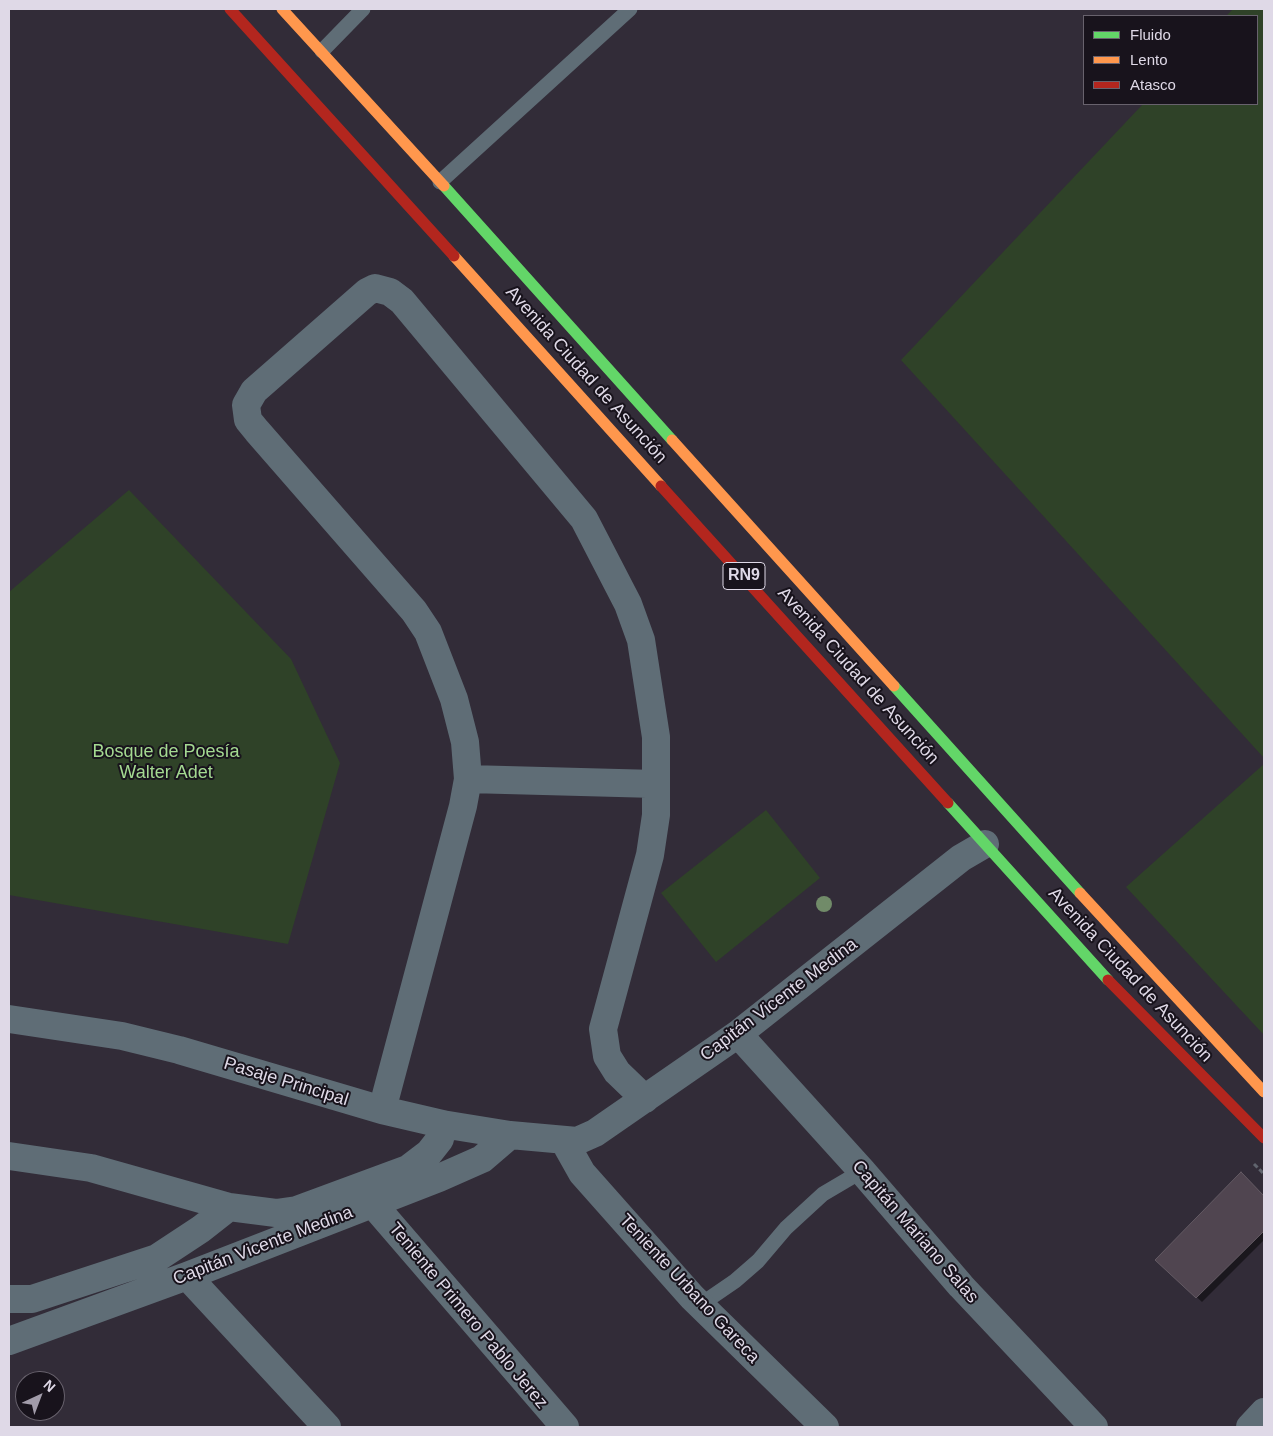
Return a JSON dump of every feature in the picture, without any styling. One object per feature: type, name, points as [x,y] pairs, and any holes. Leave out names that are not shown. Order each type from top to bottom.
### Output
[{"type":"highway","name":"Avenida Ciudad de Asunción","points":[[230,9],[1132,1006],[1264,1138]]},
{"type":"highway","name":"Avenida Ciudad de Asunción","points":[[282,9],[322,51],[1079,892],[1264,1092]]},
{"type":"street","points":[[382,1110],[463,806],[468,779],[465,742],[454,699],[428,632],[414,611],[248,420],[246,405],[254,391],[367,292],[376,288],[390,292],[402,301],[584,519],[628,604],[641,640],[656,737],[656,815],[650,855],[603,1029],[603,1042],[607,1056],[617,1072],[645,1099]]},
{"type":"street","points":[[468,779],[656,784]]},
{"type":"street","name":"Capitán Vicente Medina","points":[[564,1141],[577,1141],[595,1133],[738,1034],[962,858],[985,844]]},
{"type":"street","name":"Pasaje Principal","points":[[9,1019],[122,1036],[178,1050],[382,1110],[442,1124],[510,1136],[564,1141]]},
{"type":"street","name":"Capitán Mariano Salas","points":[[738,1034],[862,1171],[962,1286],[1094,1427]]},
{"type":"street","name":"Capitán Vicente Medina","points":[[9,1299],[32,1299],[157,1258],[230,1207],[276,1213],[297,1210],[408,1169],[429,1153],[440,1139],[442,1124]]},
{"type":"street","name":"Capitán Vicente Medina","points":[[9,1341],[187,1276],[482,1158],[510,1136]]},
{"type":"street","name":"Teniente Urbano Gareca","points":[[564,1141],[582,1173],[700,1305],[825,1427]]},
{"type":"street","points":[[9,1156],[91,1168],[230,1207]]},
{"type":"street","name":"Teniente Primero Pablo Jerez","points":[[372,1203],[565,1427]]},
{"type":"street","points":[[187,1276],[327,1427]]},
{"type":"street","points":[[1250,1427],[1264,1412]]},
{"type":"lane","points":[[322,51],[363,9]]},
{"type":"lane","points":[[440,182],[630,9]]},
{"type":"lane","points":[[700,1305],[735,1281],[758,1260],[786,1228],[823,1194],[862,1171]]},
{"type":"green space","points":[[1233,9],[1264,9],[1264,758],[901,360],[1142,105],[1258,105],[1258,15],[1227,15]]},
{"type":"green space","name":"Bosque de Poesía Walter Adet","points":[[129,490],[291,659],[340,763],[288,944],[9,895],[9,592]]},
{"type":"green space","points":[[1264,764],[1264,1035],[1126,887]]},
{"type":"green space","points":[[766,810],[820,878],[716,962],[661,893]]},
{"type":"building","points":[[1241,1172],[1264,1196],[1264,1231],[1196,1298],[1155,1260]]},
{"type":"traffic: fast","points":[[444,186],[672,440]]},
{"type":"traffic: fast","points":[[894,686],[1080,893]]},
{"type":"traffic: fast","points":[[948,803],[1108,980]]},
{"type":"traffic: slow","points":[[282,9],[444,186]]},
{"type":"traffic: slow","points":[[454,256],[661,486]]},
{"type":"traffic: slow","points":[[672,440],[894,686]]},
{"type":"traffic: slow","points":[[1080,893],[1264,1092]]},
{"type":"traffic: jam","points":[[230,9],[454,256]]},
{"type":"traffic: jam","points":[[661,486],[948,803]]},
{"type":"traffic: jam","points":[[1108,980],[1264,1138]]}]
